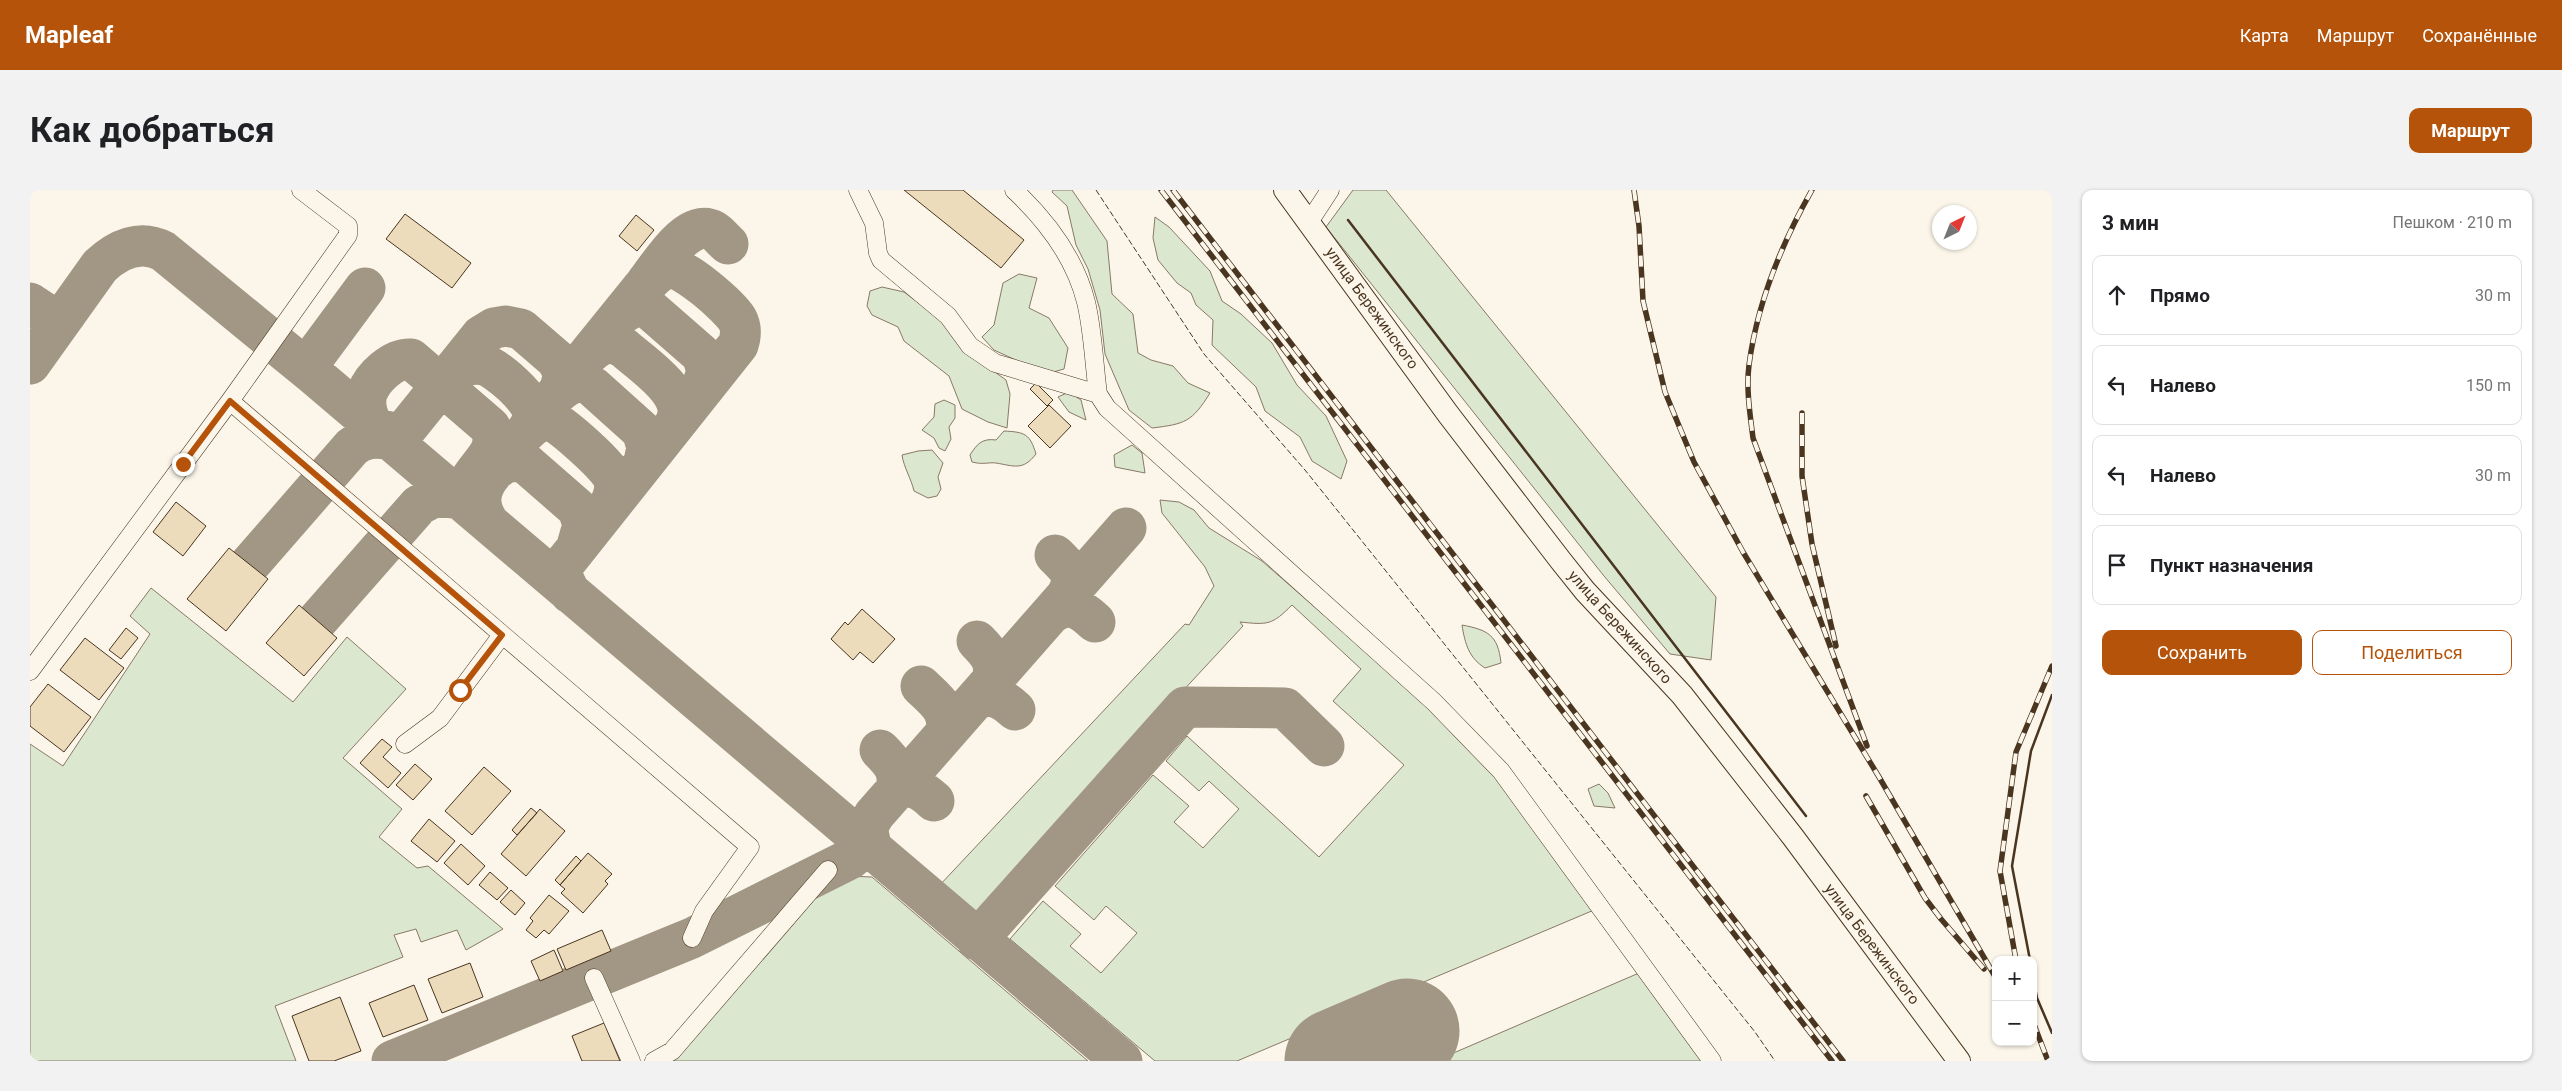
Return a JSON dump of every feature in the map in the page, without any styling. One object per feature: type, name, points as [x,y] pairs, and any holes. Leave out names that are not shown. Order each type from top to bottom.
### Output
[{"type":"main road","name":"улица Бережинского","points":[[1285,190],[1448,414],[1561,561],[1585,591],[1682,695],[1793,837],[1959,1061]]},
{"type":"street","points":[[30,671],[230,401],[350,232],[348,226],[301,190]]},
{"type":"street","points":[[858,190],[874,223],[878,253],[881,260],[948,316],[970,346],[995,363],[1098,394]]},
{"type":"street","points":[[1014,190],[1044,219],[1066,255],[1083,294],[1086,302],[1098,394],[1107,408],[1434,702],[1501,771],[1712,1061]]},
{"type":"street","points":[[1309,222],[1330,190]]},
{"type":"street","points":[[230,401],[750,847],[704,911],[692,938]]},
{"type":"street","points":[[405,744],[440,718],[502,635]]},
{"type":"street","points":[[654,1061],[672,1051],[828,870]]},
{"type":"street","points":[[594,978],[631,1061]]},
{"type":"green space","points":[[1053,190],[1072,190],[1107,241],[1112,294],[1133,314],[1138,353],[1151,360],[1173,366],[1188,383],[1210,393],[1204,403],[1187,420],[1172,425],[1152,428],[1129,410],[1105,354],[1100,310],[1088,269],[1076,245],[1067,206],[1052,192]]},
{"type":"green space","points":[[1353,190],[1386,190],[1716,597],[1711,660],[1670,654],[1604,576],[1326,227]]},
{"type":"green space","points":[[1155,217],[1169,227],[1210,271],[1222,301],[1241,314],[1272,343],[1297,385],[1326,416],[1347,461],[1341,479],[1312,461],[1300,437],[1265,411],[1256,387],[1212,345],[1213,320],[1196,305],[1191,293],[1177,283],[1158,260],[1153,238]]},
{"type":"green space","points":[[1019,274],[1037,278],[1029,308],[1049,318],[1068,348],[1064,369],[1046,374],[994,350],[982,337],[994,325],[1003,283]]},
{"type":"green space","points":[[882,287],[904,292],[936,316],[981,362],[1006,380],[1010,394],[1007,428],[988,422],[962,409],[949,376],[904,341],[898,327],[872,315],[867,306],[870,291]]},
{"type":"green space","points":[[1069,392],[1081,400],[1086,420],[1069,412],[1058,397]]},
{"type":"green space","points":[[944,400],[955,405],[955,418],[949,427],[951,439],[945,451],[939,448],[934,438],[922,430],[934,417],[935,404]]},
{"type":"green space","points":[[1004,431],[1026,435],[1036,454],[1027,463],[1018,466],[972,462],[970,455],[978,445],[983,441],[996,440]]},
{"type":"green space","points":[[1132,445],[1142,453],[1145,473],[1115,467],[1114,455]]},
{"type":"green space","points":[[932,450],[943,463],[938,477],[941,489],[937,496],[928,498],[914,491],[902,455]]},
{"type":"green space","points":[[1160,500],[1179,502],[1194,510],[1209,528],[1262,561],[1430,708],[1498,776],[1594,910],[1237,1061],[1155,1061],[1010,939],[1043,901],[1081,934],[1070,946],[1101,973],[1137,933],[1106,906],[1094,920],[1055,886],[1153,775],[1189,806],[1174,822],[1203,848],[1239,809],[1209,781],[1199,791],[1166,761],[1187,736],[1319,857],[1404,765],[1333,701],[1361,669],[1292,605],[1279,617],[1269,622],[1240,622],[1243,626],[974,916],[938,887],[1185,624],[1189,625],[1214,586],[1205,567],[1162,513]]},
{"type":"green space","points":[[151,588],[293,702],[347,637],[406,689],[343,758],[402,809],[379,837],[417,868],[428,866],[503,929],[466,950],[457,930],[421,942],[416,929],[394,935],[403,957],[275,1006],[296,1061],[30,1061],[30,744],[63,766],[150,634],[130,616]]},
{"type":"green space","points":[[1462,625],[1479,629],[1490,635],[1497,646],[1501,663],[1485,668],[1475,660],[1466,644]]},
{"type":"green space","points":[[1599,784],[1608,793],[1615,808],[1594,806],[1588,789]]},
{"type":"green space","points":[[846,876],[872,877],[1088,1061],[666,1061],[812,891]]},
{"type":"green space","points":[[1639,973],[1703,1061],[1435,1061]]},
{"type":"building","points":[[904,190],[963,190],[1024,240],[1001,268]]},
{"type":"building","points":[[405,214],[471,263],[452,288],[386,239]]},
{"type":"building","points":[[636,215],[654,230],[637,251],[619,236]]},
{"type":"building","points":[[1036,383],[1053,400],[1047,406],[1030,389]]},
{"type":"building","points":[[1049,405],[1071,426],[1050,448],[1028,426]]},
{"type":"building","points":[[176,502],[206,526],[183,556],[153,532]]},
{"type":"building","points":[[229,548],[268,579],[226,631],[187,599]]},
{"type":"building","points":[[299,605],[337,638],[304,676],[266,643]]},
{"type":"building","points":[[862,609],[895,639],[873,663],[860,652],[853,660],[831,639],[845,622],[848,625]]},
{"type":"building","points":[[126,628],[138,638],[121,659],[109,650]]},
{"type":"building","points":[[85,638],[124,668],[99,700],[60,670]]},
{"type":"building","points":[[48,684],[91,717],[64,752],[30,726],[30,707]]},
{"type":"building","points":[[382,739],[392,747],[383,757],[401,773],[388,788],[360,763]]},
{"type":"building","points":[[415,764],[432,779],[413,800],[396,785]]},
{"type":"building","points":[[484,767],[511,791],[472,835],[445,811]]},
{"type":"building","points":[[531,808],[537,813],[517,835],[512,830]]},
{"type":"building","points":[[540,809],[565,831],[526,876],[501,854]]},
{"type":"building","points":[[429,819],[455,841],[437,862],[411,841]]},
{"type":"building","points":[[461,844],[485,866],[468,885],[444,863]]},
{"type":"building","points":[[588,853],[612,874],[605,881],[608,884],[583,913],[561,893],[565,889],[560,885]]},
{"type":"building","points":[[576,856],[581,861],[560,885],[555,880]]},
{"type":"building","points":[[490,872],[508,888],[497,900],[479,885]]},
{"type":"building","points":[[511,890],[525,903],[515,915],[500,902]]},
{"type":"building","points":[[549,895],[569,911],[549,934],[544,930],[536,938],[526,930],[533,921],[530,918]]},
{"type":"building","points":[[602,930],[611,951],[566,970],[557,949]]},
{"type":"building","points":[[554,950],[563,971],[540,981],[531,961]]},
{"type":"building","points":[[470,963],[483,997],[442,1013],[428,979]]},
{"type":"building","points":[[414,985],[428,1020],[383,1037],[369,1003]]},
{"type":"building","points":[[340,997],[361,1051],[334,1061],[309,1061],[292,1016]]},
{"type":"building","points":[[604,1023],[620,1061],[582,1061],[572,1036]]},
{"type":"taxiway","points":[[646,283],[675,245],[694,231],[704,228],[714,231],[728,244]]},
{"type":"taxiway","points":[[30,364],[100,266],[107,260],[122,251],[138,246],[146,246],[163,251],[313,374],[1122,1061]]},
{"type":"taxiway","points":[[489,523],[481,505],[483,488],[486,482],[652,278],[659,272],[667,269],[678,270],[716,297],[739,322],[740,338],[738,345],[564,564],[561,574],[570,593]]},
{"type":"taxiway","points":[[313,374],[314,357],[365,288]]},
{"type":"taxiway","points":[[30,303],[51,315],[66,314]]},
{"type":"taxiway","points":[[623,313],[635,306],[647,307],[702,355],[707,371],[701,390]]},
{"type":"taxiway","points":[[377,429],[394,433],[406,429],[481,336],[494,328],[506,326],[521,329],[557,360],[564,374],[559,392]]},
{"type":"taxiway","points":[[590,353],[602,345],[615,344],[624,348],[653,372],[672,392],[677,403],[678,414],[674,425]]},
{"type":"taxiway","points":[[372,424],[366,405],[366,397],[370,387],[379,375],[391,365],[411,359],[490,427],[493,435],[492,448],[472,477]]},
{"type":"taxiway","points":[[451,373],[467,366],[480,364],[490,367],[505,378],[520,392],[531,407],[533,418],[527,431]]},
{"type":"taxiway","points":[[559,392],[567,386],[579,382],[593,387],[642,431],[647,447],[644,462]]},
{"type":"taxiway","points":[[527,431],[539,422],[554,422],[577,439],[596,457],[610,473],[615,486],[608,508]]},
{"type":"taxiway","points":[[250,564],[352,447],[361,441],[370,439],[391,440]]},
{"type":"taxiway","points":[[495,470],[506,462],[523,461],[578,509],[583,525],[577,546]]},
{"type":"taxiway","points":[[317,621],[419,505],[436,496],[460,499]]},
{"type":"taxiway","points":[[872,850],[867,828],[874,815],[1126,528]]},
{"type":"taxiway","points":[[1055,555],[1069,570],[1072,579],[1065,598]]},
{"type":"taxiway","points":[[1052,613],[1058,609],[1075,608],[1085,613],[1095,622]]},
{"type":"taxiway","points":[[977,641],[986,650],[993,665],[994,670],[991,682]]},
{"type":"taxiway","points":[[921,686],[941,706],[946,718],[946,733]]},
{"type":"taxiway","points":[[975,700],[987,697],[997,698],[1015,710]]},
{"type":"taxiway","points":[[977,940],[1185,707],[1285,708],[1324,746]]},
{"type":"taxiway","points":[[880,750],[889,759],[896,772],[896,790]]},
{"type":"taxiway","points":[[896,790],[912,787],[926,794],[934,801]]},
{"type":"taxiway","points":[[392,1061],[692,938],[850,859],[866,845]]},
{"type":"runway","points":[[1337,1061],[1407,1031]]},
{"type":"railway","points":[[1161,190],[1832,1061]]},
{"type":"railway","points":[[1173,190],[1843,1061]]},
{"type":"railway","points":[[1634,190],[1639,226],[1643,301],[1665,392],[1694,462],[1743,552],[1879,777],[1992,971]]},
{"type":"railway","points":[[1812,190],[1772,274],[1758,319],[1749,365],[1750,411],[1753,438],[1867,746]]},
{"type":"railway","points":[[1802,413],[1802,476],[1812,544],[1836,646]]},
{"type":"railway","points":[[2015,956],[2000,871],[2016,752],[2052,666]]},
{"type":"railway","points":[[1866,796],[1925,898],[1984,969]]},
{"type":"railway","points":[[2037,1032],[2048,1061]]},
{"type":"fence","points":[[1096,190],[1204,354],[1305,470],[1755,1032],[1775,1061]]},
{"type":"wall","points":[[1348,220],[1806,816]]},
{"type":"wall","points":[[2029,956],[2012,866],[2031,751],[2052,695]]},
{"type":"wall","points":[[2037,998],[2052,1033]]},
{"type":"route","points":[[183,464],[230,401],[502,635],[460,690]]}]
